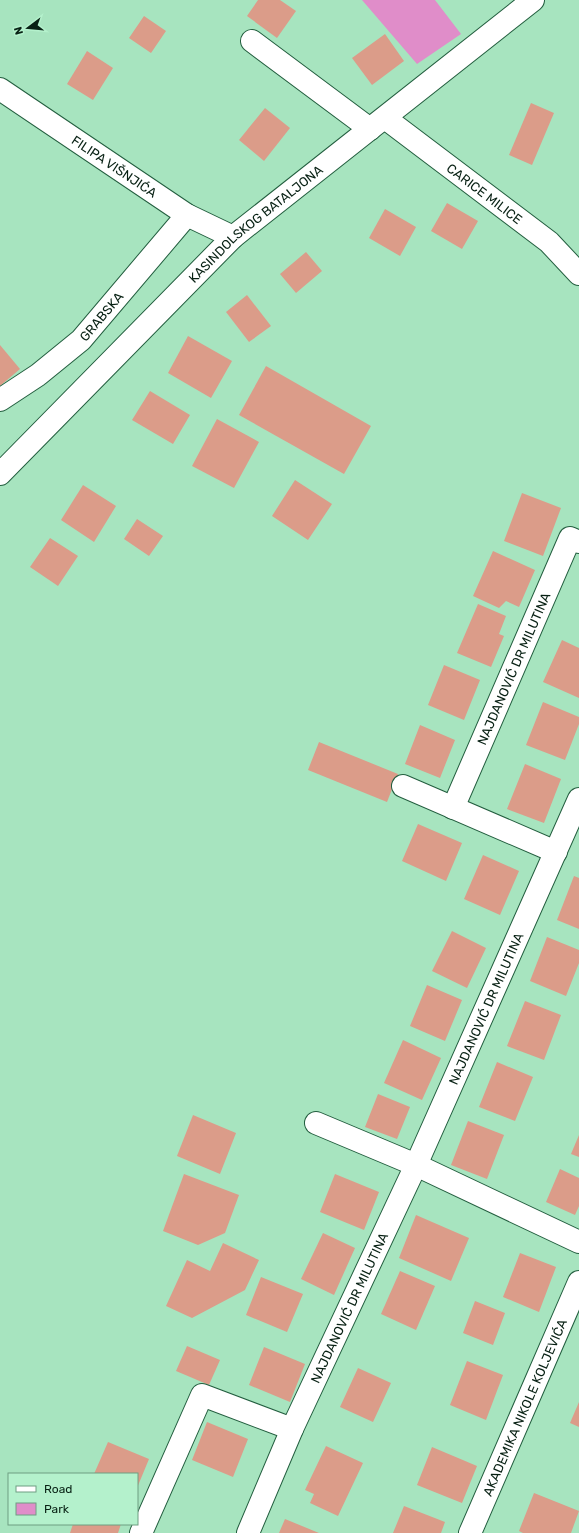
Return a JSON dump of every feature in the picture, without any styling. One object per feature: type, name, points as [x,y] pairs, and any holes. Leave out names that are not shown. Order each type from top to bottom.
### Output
[{"type":"street","name":"KASINDOLSKOG BATALJONA","points":[[0,474],[233,237],[378,124],[533,0]]},
{"type":"street","name":"CARICE MILICE","points":[[252,40],[378,124],[548,242],[579,274]]},
{"type":"street","name":"FILIPA VIŠNJIĆA","points":[[0,89],[187,215],[233,237]]},
{"type":"street","name":"GRABSKA","points":[[0,400],[38,375],[81,340],[187,215]]},
{"type":"street","name":"NAJDANOVIĆ DR MILUTINA","points":[[453,808],[570,538],[579,542]]},
{"type":"street","points":[[403,786],[556,852]]},
{"type":"street","name":"NAJDANOVIĆ DR MILUTINA","points":[[248,1533],[292,1429],[416,1165],[579,799]]},
{"type":"street","points":[[316,1122],[416,1165],[579,1242]]},
{"type":"street","name":"AKADEMIKA NIKOLE KOLJEVIĆA","points":[[470,1533],[579,1282]]},
{"type":"street","points":[[141,1533],[202,1395],[292,1429]]},
{"type":"green space","points":[[362,0],[435,0],[461,34],[417,64]]},
{"type":"building","points":[[258,0],[280,0],[296,11],[277,38],[247,16]]},
{"type":"building","points":[[144,16],[166,31],[151,53],[129,38]]},
{"type":"building","points":[[385,34],[404,61],[372,85],[352,58]]},
{"type":"building","points":[[87,51],[113,68],[93,100],[67,84]]},
{"type":"building","points":[[531,103],[554,113],[532,165],[509,155]]},
{"type":"building","points":[[265,108],[290,128],[264,161],[239,140]]},
{"type":"building","points":[[447,203],[478,221],[462,249],[431,231]]},
{"type":"building","points":[[385,209],[416,227],[400,256],[369,238]]},
{"type":"building","points":[[306,252],[322,271],[296,293],[280,274]]},
{"type":"building","points":[[247,295],[271,326],[249,342],[226,312]]},
{"type":"building","points":[[188,336],[232,361],[211,398],[168,373]]},
{"type":"building","points":[[0,345],[20,369],[0,386]]},
{"type":"building","points":[[266,366],[371,426],[344,474],[239,415]]},
{"type":"building","points":[[150,391],[190,415],[173,444],[132,420]]},
{"type":"building","points":[[217,419],[259,442],[234,488],[192,466]]},
{"type":"building","points":[[295,480],[332,504],[308,540],[272,516]]},
{"type":"building","points":[[83,485],[116,506],[94,542],[61,520]]},
{"type":"building","points":[[522,493],[561,508],[543,556],[504,541]]},
{"type":"building","points":[[137,519],[163,536],[149,556],[124,539]]},
{"type":"building","points":[[50,538],[78,556],[58,586],[30,567]]},
{"type":"building","points":[[493,551],[535,570],[519,607],[506,601],[499,608],[473,596]]},
{"type":"building","points":[[478,604],[506,616],[499,634],[504,636],[491,667],[457,653]]},
{"type":"building","points":[[562,640],[579,648],[579,698],[543,682]]},
{"type":"building","points":[[444,665],[480,680],[464,720],[428,705]]},
{"type":"building","points":[[543,702],[579,717],[579,724],[565,760],[526,745]]},
{"type":"building","points":[[420,725],[455,740],[440,778],[405,764]]},
{"type":"building","points":[[319,742],[398,774],[387,802],[308,770]]},
{"type":"building","points":[[525,764],[561,779],[544,823],[507,809]]},
{"type":"building","points":[[418,824],[462,843],[446,881],[402,861]]},
{"type":"building","points":[[483,855],[519,871],[500,915],[464,899]]},
{"type":"building","points":[[574,876],[579,878],[579,929],[557,920]]},
{"type":"building","points":[[452,931],[486,948],[467,988],[432,971]]},
{"type":"building","points":[[547,937],[579,950],[579,963],[566,996],[530,981]]},
{"type":"building","points":[[427,985],[462,1000],[445,1041],[410,1026]]},
{"type":"building","points":[[525,1001],[561,1015],[544,1060],[507,1046]]},
{"type":"building","points":[[403,1040],[441,1058],[422,1100],[384,1083]]},
{"type":"building","points":[[497,1062],[533,1077],[515,1121],[479,1107]]},
{"type":"building","points":[[378,1094],[410,1107],[397,1139],[365,1127]]},
{"type":"building","points":[[193,1115],[236,1133],[220,1174],[177,1156]]},
{"type":"building","points":[[468,1121],[504,1135],[487,1179],[451,1165]]},
{"type":"building","points":[[579,1135],[579,1157],[571,1154]]},
{"type":"building","points":[[560,1169],[579,1178],[579,1206],[575,1215],[546,1202]]},
{"type":"building","points":[[184,1174],[239,1195],[225,1233],[198,1245],[163,1231]]},
{"type":"building","points":[[335,1174],[379,1192],[364,1230],[320,1212]]},
{"type":"building","points":[[416,1215],[469,1238],[451,1281],[399,1258]]},
{"type":"building","points":[[323,1233],[355,1248],[334,1295],[301,1279]]},
{"type":"building","points":[[223,1243],[259,1260],[245,1290],[192,1318],[166,1306],[187,1260],[210,1271]]},
{"type":"building","points":[[520,1253],[556,1267],[539,1312],[503,1297]]},
{"type":"building","points":[[400,1271],[435,1286],[416,1330],[381,1314]]},
{"type":"building","points":[[261,1277],[303,1294],[287,1332],[246,1315]]},
{"type":"building","points":[[475,1301],[505,1313],[493,1345],[463,1333]]},
{"type":"building","points":[[187,1346],[220,1360],[209,1385],[176,1371]]},
{"type":"building","points":[[264,1347],[305,1364],[290,1402],[249,1385]]},
{"type":"building","points":[[467,1361],[503,1375],[486,1420],[450,1405]]},
{"type":"building","points":[[358,1368],[391,1383],[373,1422],[340,1407]]},
{"type":"building","points":[[579,1402],[579,1427],[570,1423]]},
{"type":"building","points":[[207,1422],[248,1439],[233,1477],[192,1460]]},
{"type":"building","points":[[108,1442],[149,1459],[138,1486],[138,1473],[94,1473]]},
{"type":"building","points":[[326,1446],[363,1463],[338,1516],[310,1503],[314,1494],[305,1490]]},
{"type":"building","points":[[432,1447],[477,1466],[462,1503],[417,1485]]},
{"type":"building","points":[[534,1493],[579,1511],[571,1533],[523,1533],[519,1531]]},
{"type":"building","points":[[404,1506],[445,1522],[441,1533],[393,1533]]},
{"type":"building","points":[[285,1519],[319,1533],[279,1533]]},
{"type":"building","points":[[73,1525],[121,1525],[118,1533],[70,1533]]}]
